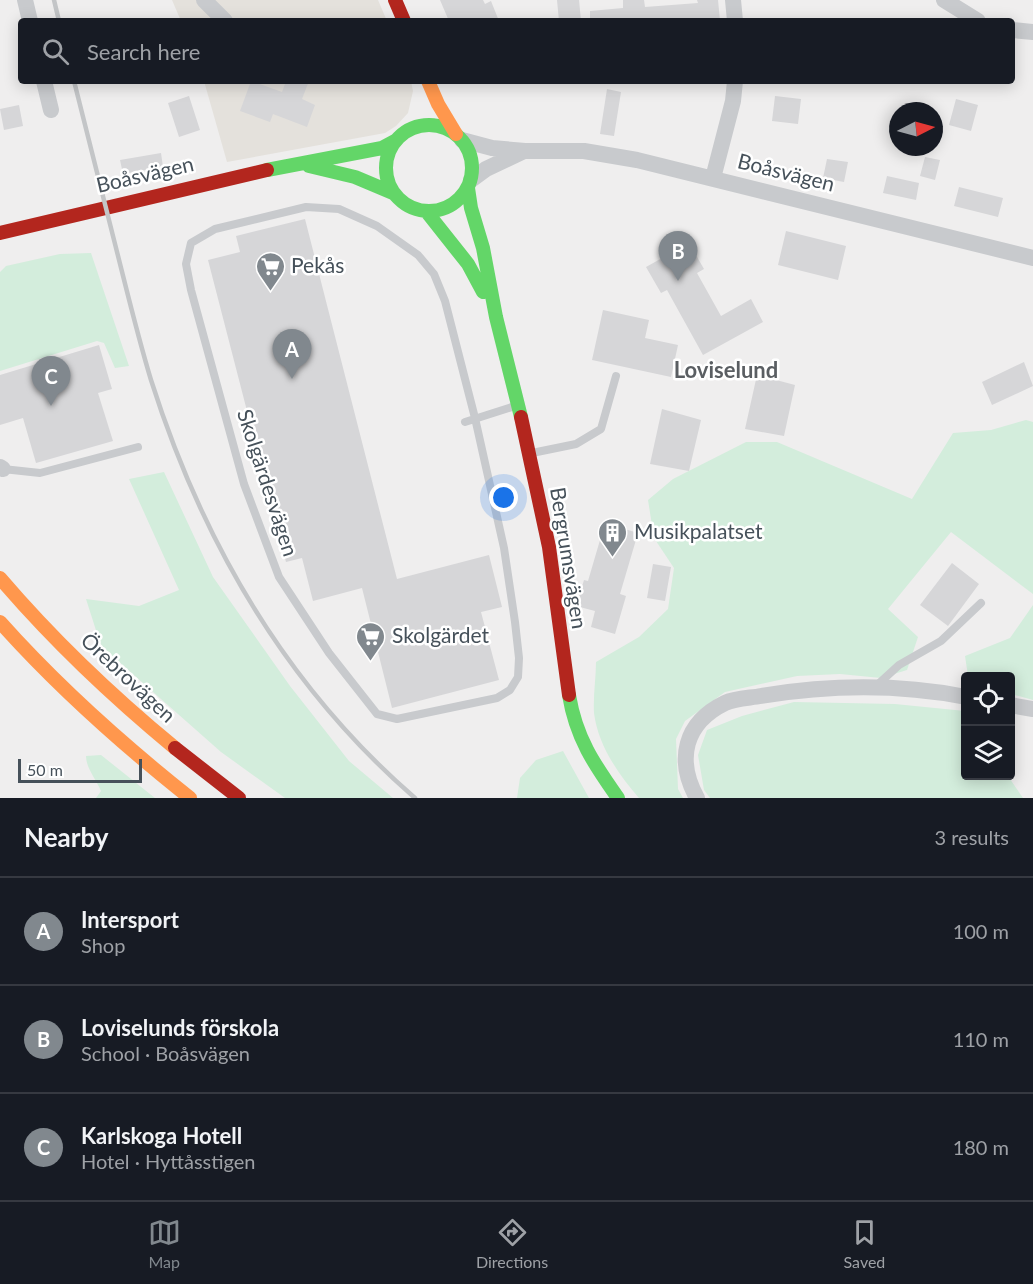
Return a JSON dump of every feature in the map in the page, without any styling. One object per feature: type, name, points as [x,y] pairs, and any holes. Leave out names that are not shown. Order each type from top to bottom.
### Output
[{"type":"main road","points":[[395,0],[403,18]]},
{"type":"main road","points":[[408,130],[426,84]]},
{"type":"main road","points":[[428,84],[438,104],[459,137],[471,160],[469,184],[463,195],[450,206],[426,211],[409,207],[393,193],[387,181],[386,170],[387,156],[395,141],[408,130],[432,124],[448,129],[459,137]]},
{"type":"main road","name":"Boåsvägen","points":[[0,232],[249,174],[382,148],[395,141]]},
{"type":"main road","name":"Boåsvägen","points":[[300,164],[355,177],[393,193]]},
{"type":"main road","name":"Bergrumsvägen","points":[[469,184],[471,208],[483,248],[496,317],[549,547],[570,699],[578,729],[590,758],[618,798]]},
{"type":"main road","name":"Bergrumsvägen","points":[[426,211],[468,264],[496,317]]},
{"type":"main road","name":"Örebrovägen","points":[[0,578],[44,628],[117,699],[154,732],[239,798]]},
{"type":"main road","points":[[0,622],[106,729],[190,798]]},
{"type":"street","points":[[25,0],[29,18]]},
{"type":"street","points":[[204,0],[222,18]]},
{"type":"street","points":[[733,0],[735,18]]},
{"type":"street","points":[[944,0],[973,18]]},
{"type":"street","points":[[1015,30],[1033,32]]},
{"type":"street","points":[[45,84],[51,110]]},
{"type":"street","points":[[712,178],[733,101],[735,84]]},
{"type":"street","name":"Boåsvägen","points":[[459,137],[492,148],[584,152],[637,160],[1033,258]]},
{"type":"street","name":"Boåsvägen","points":[[469,184],[494,165],[525,151]]},
{"type":"street","points":[[698,798],[688,781],[686,750],[691,734],[701,720],[726,702],[783,692],[875,687],[961,696]]},
{"type":"street","points":[[1015,706],[1033,709]]},
{"type":"lane","name":"Skolgärdesvägen","points":[[306,207],[339,209],[377,226],[418,255],[434,274],[445,301],[475,418],[504,548],[519,658],[518,677],[510,690],[497,698],[397,719],[377,714],[329,653],[279,577],[244,483],[191,290],[186,264],[191,243],[215,229],[306,207]]},
{"type":"lane","points":[[528,453],[576,444],[602,429],[615,376]]},
{"type":"lane","points":[[465,422],[518,405]]},
{"type":"lane","points":[[2,468],[40,473],[138,447]]},
{"type":"lane","points":[[875,687],[899,665],[941,641],[981,603]]},
{"type":"shaded area","points":[[172,0],[378,0],[386,18],[180,18]]},
{"type":"shaded area","points":[[205,84],[412,84],[413,91],[408,113],[396,126],[385,133],[227,162]]},
{"type":"green space","points":[[91,253],[129,366],[115,368],[104,343],[97,341],[0,371],[0,272],[6,266],[60,254]]},
{"type":"green space","points":[[1026,420],[1033,422],[1033,594],[951,532],[888,609],[918,637],[907,670],[881,678],[840,674],[797,676],[725,692],[685,721],[676,739],[678,789],[683,798],[639,798],[604,748],[596,725],[594,700],[596,662],[639,637],[668,609],[674,568],[654,538],[648,500],[673,479],[746,442],[777,442],[912,499],[953,433],[991,430]]},
{"type":"green space","points":[[164,472],[213,577],[290,686],[349,761],[393,798],[285,798],[221,752],[101,646],[86,599],[139,606],[179,590],[129,479]]},
{"type":"green space","points":[[1033,605],[1033,700],[1015,695],[1015,672],[967,672],[965,656],[1010,638]]},
{"type":"green space","points":[[794,702],[895,704],[961,711],[961,780],[1011,780],[1023,798],[710,798],[704,790],[698,755],[707,730],[742,716]]},
{"type":"green space","points":[[563,751],[589,798],[517,798],[520,778],[536,760]]},
{"type":"green space","points":[[101,755],[155,798],[96,798],[101,791],[89,769],[86,756]]},
{"type":"building","points":[[440,0],[483,0],[485,4],[491,1],[498,18],[448,18]]},
{"type":"building","points":[[557,0],[579,0],[581,18],[559,18]]},
{"type":"building","points":[[623,0],[644,0],[645,7],[698,3],[697,0],[718,0],[720,18],[590,18],[590,11],[623,8]]},
{"type":"building","points":[[250,84],[259,84],[282,92],[285,84],[308,84],[302,99],[315,105],[307,127],[273,114],[270,122],[240,111]]},
{"type":"building","points":[[607,89],[621,92],[614,136],[600,134]]},
{"type":"building","points":[[189,96],[200,130],[179,137],[168,103]]},
{"type":"building","points":[[775,96],[801,99],[798,124],[772,121]]},
{"type":"building","points":[[956,99],[978,105],[971,131],[949,125]]},
{"type":"building","points":[[19,105],[23,126],[4,130],[0,109]]},
{"type":"building","points":[[161,153],[163,167],[123,174],[120,160]]},
{"type":"building","points":[[925,157],[940,160],[935,180],[920,176]]},
{"type":"building","points":[[827,159],[848,162],[844,182],[823,178]]},
{"type":"building","points":[[887,176],[919,183],[916,200],[883,193]]},
{"type":"building","points":[[959,187],[1003,198],[998,217],[954,206]]},
{"type":"building","points":[[305,219],[397,579],[489,555],[502,607],[481,612],[499,680],[392,708],[362,588],[313,601],[302,558],[286,562],[208,260],[240,252],[236,236]]},
{"type":"building","points":[[786,231],[846,246],[838,280],[778,265]]},
{"type":"building","points":[[689,243],[704,269],[697,273],[721,316],[751,299],[763,322],[703,355],[667,290],[661,293],[646,267]]},
{"type":"building","points":[[603,310],[649,320],[645,338],[678,345],[671,377],[592,360]]},
{"type":"building","points":[[99,345],[112,389],[98,393],[113,441],[36,463],[23,418],[0,425],[0,375]]},
{"type":"building","points":[[1024,362],[1033,386],[992,405],[982,382]]},
{"type":"building","points":[[757,375],[795,385],[784,436],[745,429]]},
{"type":"building","points":[[662,409],[701,420],[689,471],[650,464]]},
{"type":"building","name":"Musikpalatset","points":[[605,523],[638,533],[620,594],[626,596],[615,634],[591,627],[595,611],[576,606],[584,580],[588,581]]},
{"type":"building","points":[[952,563],[979,584],[948,626],[920,605]]},
{"type":"building","points":[[653,564],[671,567],[665,601],[647,598]]},
{"type":"railway","points":[[54,0],[58,18]]},
{"type":"railway","points":[[75,84],[146,363],[172,440],[196,498],[223,554],[254,608],[289,659],[327,708],[369,755],[415,798]]},
{"type":"traffic: fast","points":[[429,125],[446,128],[460,137],[469,151],[472,168],[469,185],[460,199],[446,208],[429,211],[412,208],[398,199],[389,185],[386,168],[389,151],[398,137],[412,128],[429,125]]},
{"type":"traffic: fast","points":[[267,170],[382,148],[395,141]]},
{"type":"traffic: fast","points":[[309,166],[355,177],[393,193]]},
{"type":"traffic: fast","points":[[468,188],[471,208],[483,248],[496,317],[521,417]]},
{"type":"traffic: fast","points":[[426,211],[468,264],[483,292]]},
{"type":"traffic: fast","points":[[569,695],[581,738],[601,774],[618,798]]},
{"type":"traffic: slow","points":[[429,84],[456,134]]},
{"type":"traffic: slow","points":[[0,578],[84,667],[175,748]]},
{"type":"traffic: slow","points":[[0,622],[91,714],[190,798]]},
{"type":"traffic: jam","points":[[395,0],[403,18]]},
{"type":"traffic: jam","points":[[0,233],[267,170]]},
{"type":"traffic: jam","points":[[521,417],[549,547],[569,695]]},
{"type":"traffic: jam","points":[[175,748],[239,798]]},
{"type":"place","name":"Loviselunds förskola","points":[[678,281]]},
{"type":"place","name":"Pekås","points":[[270,292]]},
{"type":"place","name":"Intersport","points":[[292,379]]},
{"type":"place","name":"Karlskoga Hotell","points":[[51,406]]},
{"type":"place","name":"Musikpalatset","points":[[613,558]]},
{"type":"place","name":"Skolgärdet","points":[[371,662]]},
{"type":"district","name":"Loviselund","points":[[726,370]]}]
